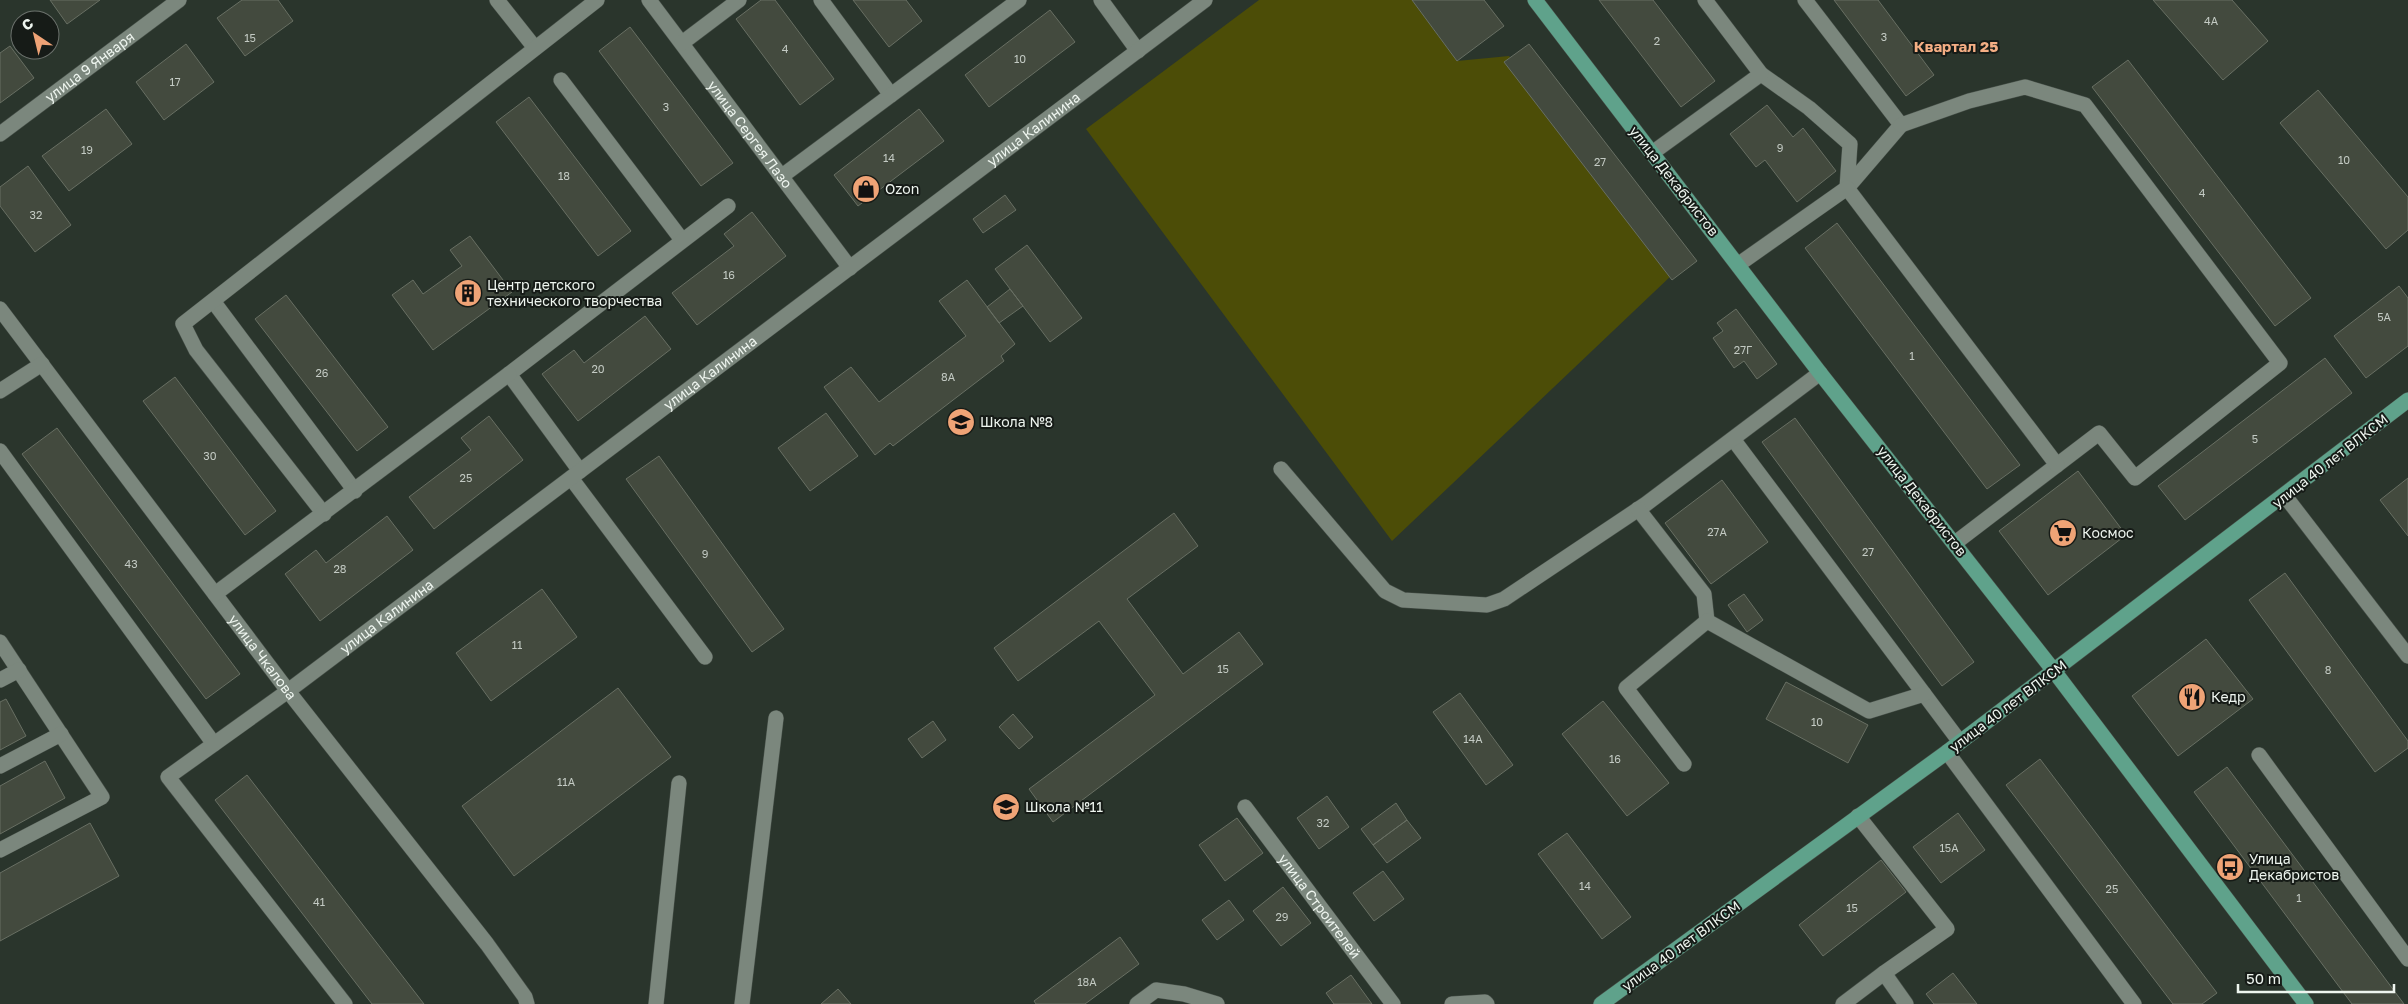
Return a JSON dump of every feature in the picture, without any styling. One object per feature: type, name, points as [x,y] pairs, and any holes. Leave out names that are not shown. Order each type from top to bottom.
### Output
[{"type":"main road","name":"улица Декабристов","points":[[1535,0],[1739,264],[1820,373],[2054,671],[2306,1004]]},
{"type":"main road","name":"улица 40 лет ВЛКСМ","points":[[1601,1004],[1947,752],[2406,405]]},
{"type":"street","name":"улица 9 Января","points":[[0,134],[179,0]]},
{"type":"street","points":[[498,0],[535,48]]},
{"type":"street","points":[[324,514],[196,350],[183,324],[597,0]]},
{"type":"street","name":"улица Сергея Лазо","points":[[649,0],[850,268]]},
{"type":"street","points":[[682,43],[739,0]]},
{"type":"street","points":[[820,0],[891,95]]},
{"type":"street","points":[[782,176],[1019,0]]},
{"type":"street","points":[[1101,0],[1138,51]]},
{"type":"street","name":"улица Калинина","points":[[345,1004],[168,778],[288,691],[1205,0]]},
{"type":"street","points":[[1705,0],[1761,74],[1809,108],[1850,144],[1847,188],[2057,465]]},
{"type":"street","points":[[1805,0],[1901,125]]},
{"type":"street","points":[[1652,153],[1761,74]]},
{"type":"street","points":[[561,80],[682,240]]},
{"type":"street","points":[[1739,264],[1847,188],[1901,125],[1969,101],[2025,87],[2085,105],[2280,363],[2135,478],[2099,433],[1955,543]]},
{"type":"street","points":[[215,594],[355,491],[728,206]]},
{"type":"street","points":[[213,301],[355,491]]},
{"type":"street","name":"улица Чкалова","points":[[0,309],[288,691],[487,944],[527,1004]]},
{"type":"street","points":[[0,391],[42,364]]},
{"type":"street","points":[[1281,470],[1385,591],[1402,600],[1487,605],[1504,599],[1638,509],[1820,373]]},
{"type":"street","points":[[509,374],[575,475],[705,657]]},
{"type":"street","points":[[1733,439],[1960,742]]},
{"type":"street","points":[[0,451],[214,744]]},
{"type":"street","points":[[2285,496],[2408,656]]},
{"type":"street","points":[[1638,509],[1704,594],[1707,621]]},
{"type":"street","points":[[1707,621],[1869,711],[1924,694]]},
{"type":"street","points":[[1684,764],[1626,688],[1707,621]]},
{"type":"street","points":[[0,642],[102,797],[0,850]]},
{"type":"street","points":[[0,680],[19,670]]},
{"type":"street","points":[[742,1004],[776,718]]},
{"type":"street","points":[[0,766],[61,734]]},
{"type":"street","points":[[1947,752],[2134,1004]]},
{"type":"street","points":[[2259,755],[2408,959]]},
{"type":"street","points":[[656,1004],[679,783]]},
{"type":"street","name":"улица Строителей","points":[[1246,807],[1393,1004]]},
{"type":"street","points":[[1843,1004],[1947,929],[1858,816]]},
{"type":"street","points":[[1884,973],[1906,1004]]},
{"type":"street","points":[[1137,1004],[1156,990],[1184,994],[1217,1004]]},
{"type":"street","points":[[1452,1004],[1478,1002],[1485,1002],[1487,1004]]},
{"type":"shaded area","points":[[1259,0],[1412,0],[1457,61],[1509,56],[1673,274],[1392,541],[1086,129]]},
{"type":"building","points":[[50,0],[100,0],[67,24],[60,14],[60,10],[57,10]]},
{"type":"building","points":[[242,0],[278,0],[293,21],[245,56],[217,18]]},
{"type":"building","points":[[761,0],[775,0],[834,79],[800,105],[736,19]]},
{"type":"building","points":[[853,0],[906,0],[922,21],[889,47]]},
{"type":"building","points":[[1412,0],[1484,0],[1504,26],[1457,61]]},
{"type":"building","points":[[1599,0],[1653,0],[1715,81],[1681,107]]},
{"type":"building","points":[[1834,0],[1878,0],[1934,75],[1906,96]]},
{"type":"building","points":[[2153,0],[2232,0],[2268,41],[2223,80]]},
{"type":"building","points":[[1050,10],[1075,42],[989,107],[965,75]]},
{"type":"building","points":[[630,27],[733,163],[701,186],[599,51]]},
{"type":"building","points":[[186,44],[214,82],[164,120],[136,82]]},
{"type":"building","points":[[1529,44],[1697,261],[1672,280],[1504,62]]},
{"type":"building","points":[[10,46],[10,60],[20,60],[34,78],[0,103],[0,53]]},
{"type":"building","points":[[2128,60],[2311,298],[2275,326],[2092,87]]},
{"type":"building","points":[[2318,90],[2408,197],[2408,230],[2386,249],[2280,123]]},
{"type":"building","points":[[529,97],[631,231],[598,256],[496,122]]},
{"type":"building","points":[[1767,105],[1793,137],[1803,128],[1836,171],[1797,202],[1765,160],[1756,167],[1730,134]]},
{"type":"building","points":[[106,109],[132,144],[69,191],[42,156]]},
{"type":"building","points":[[919,109],[944,141],[858,206],[834,175]]},
{"type":"building","points":[[28,166],[71,225],[35,252],[0,206],[0,187]]},
{"type":"building","points":[[1005,195],[1016,210],[983,233],[973,219]]},
{"type":"building","points":[[752,212],[786,256],[697,325],[672,293],[734,246],[724,234]]},
{"type":"building","points":[[1837,223],[2020,465],[1987,489],[1805,248]]},
{"type":"building","name":"Центр детского технического творчества","points":[[470,236],[512,292],[433,350],[392,295],[413,280],[423,294],[462,266],[450,250]]},
{"type":"building","points":[[1027,245],[1082,318],[1050,342],[995,269]]},
{"type":"building","points":[[967,280],[1015,344],[1001,356],[1004,361],[893,446],[890,443],[875,455],[824,387],[851,367],[879,402],[966,336],[939,301]]},
{"type":"building","points":[[2399,286],[2408,298],[2408,346],[2366,378],[2334,336]]},
{"type":"building","points":[[1010,289],[1023,306],[999,323],[987,307]]},
{"type":"building","points":[[286,295],[388,427],[357,451],[255,319]]},
{"type":"building","points":[[1736,309],[1777,364],[1757,379],[1744,361],[1734,368],[1713,338],[1723,331],[1717,323]]},
{"type":"building","points":[[645,316],[671,349],[578,421],[542,374],[574,350],[584,363]]},
{"type":"building","points":[[2325,358],[2352,393],[2185,520],[2158,486]]},
{"type":"building","points":[[175,377],[276,511],[245,535],[143,401]]},
{"type":"building","points":[[826,413],[858,456],[810,491],[778,448]]},
{"type":"building","points":[[489,416],[523,460],[434,529],[409,497],[471,450],[461,438]]},
{"type":"building","points":[[1795,418],[1974,662],[1942,686],[1762,442]]},
{"type":"building","points":[[57,428],[240,674],[206,699],[22,454]]},
{"type":"building","points":[[659,456],[784,629],[752,652],[626,479]]},
{"type":"building","name":"Космос","points":[[2078,471],[2126,535],[2048,595],[1999,531]]},
{"type":"building","points":[[2408,478],[2408,536],[2380,500]]},
{"type":"building","points":[[1722,480],[1768,542],[1711,584],[1665,523]]},
{"type":"building","points":[[1174,513],[1198,546],[1127,599],[1183,674],[1239,632],[1263,664],[1053,822],[1029,789],[1155,695],[1099,621],[1018,681],[994,648]]},
{"type":"building","points":[[387,516],[413,550],[320,621],[285,574],[316,550],[326,563]]},
{"type":"building","points":[[2285,573],[2408,741],[2408,748],[2375,772],[2249,600]]},
{"type":"building","points":[[542,589],[577,637],[491,701],[456,653]]},
{"type":"building","points":[[1744,594],[1763,620],[1747,632],[1728,605]]},
{"type":"building","name":"Кедр","points":[[2206,639],[2253,699],[2178,756],[2132,696]]},
{"type":"building","points":[[1786,682],[1868,725],[1848,763],[1766,719]]},
{"type":"building","points":[[618,688],[671,757],[514,876],[462,806]]},
{"type":"building","points":[[1460,693],[1513,765],[1486,785],[1433,712]]},
{"type":"building","points":[[6,699],[26,736],[0,750],[0,702]]},
{"type":"building","points":[[1603,701],[1669,783],[1627,816],[1562,734]]},
{"type":"building","points":[[1013,714],[1033,737],[1019,749],[999,727]]},
{"type":"building","points":[[933,721],[946,740],[922,758],[908,739]]},
{"type":"building","points":[[2040,759],[2217,993],[2202,1004],[2173,1004],[2006,785]]},
{"type":"building","points":[[45,761],[65,798],[0,834],[0,786]]},
{"type":"building","points":[[2227,767],[2404,1004],[2352,1004],[2194,792]]},
{"type":"building","points":[[247,775],[424,1004],[372,1004],[215,800]]},
{"type":"building","points":[[1327,796],[1349,827],[1319,849],[1297,818]]},
{"type":"building","points":[[1396,803],[1407,820],[1373,845],[1361,829]]},
{"type":"building","points":[[1958,813],[1985,850],[1941,883],[1913,847]]},
{"type":"building","points":[[1237,818],[1263,853],[1225,881],[1199,845]]},
{"type":"building","points":[[1407,820],[1421,838],[1387,863],[1373,845]]},
{"type":"building","points":[[90,823],[119,876],[0,941],[0,873]]},
{"type":"building","points":[[1567,833],[1631,917],[1602,939],[1538,854]]},
{"type":"building","points":[[1881,860],[1906,892],[1823,956],[1799,925]]},
{"type":"building","points":[[1383,871],[1404,899],[1374,921],[1353,893]]},
{"type":"building","points":[[1283,887],[1311,923],[1281,946],[1253,911]]},
{"type":"building","points":[[1229,900],[1244,920],[1217,940],[1202,920]]},
{"type":"building","points":[[1120,937],[1139,964],[1085,1004],[1036,1004],[1034,1001]]},
{"type":"building","points":[[1953,973],[1977,1004],[1934,1004],[1926,994]]},
{"type":"building","points":[[1351,975],[1372,1004],[1334,1004],[1326,993]]},
{"type":"building","points":[[838,989],[851,1004],[821,1004]]},
{"type":"place","name":"Ozon","points":[[866,189]]},
{"type":"place","name":"Центр детского технического творчества","points":[[468,293]]},
{"type":"place","name":"Школа №8","points":[[961,422]]},
{"type":"place","name":"Космос","points":[[2063,533]]},
{"type":"place","name":"Кедр","points":[[2192,697]]},
{"type":"place","name":"Школа №11","points":[[1006,807]]},
{"type":"place","name":"Улица Декабристов","points":[[2230,867]]},
{"type":"district","name":"Квартал 25","points":[[1956,47]]}]
